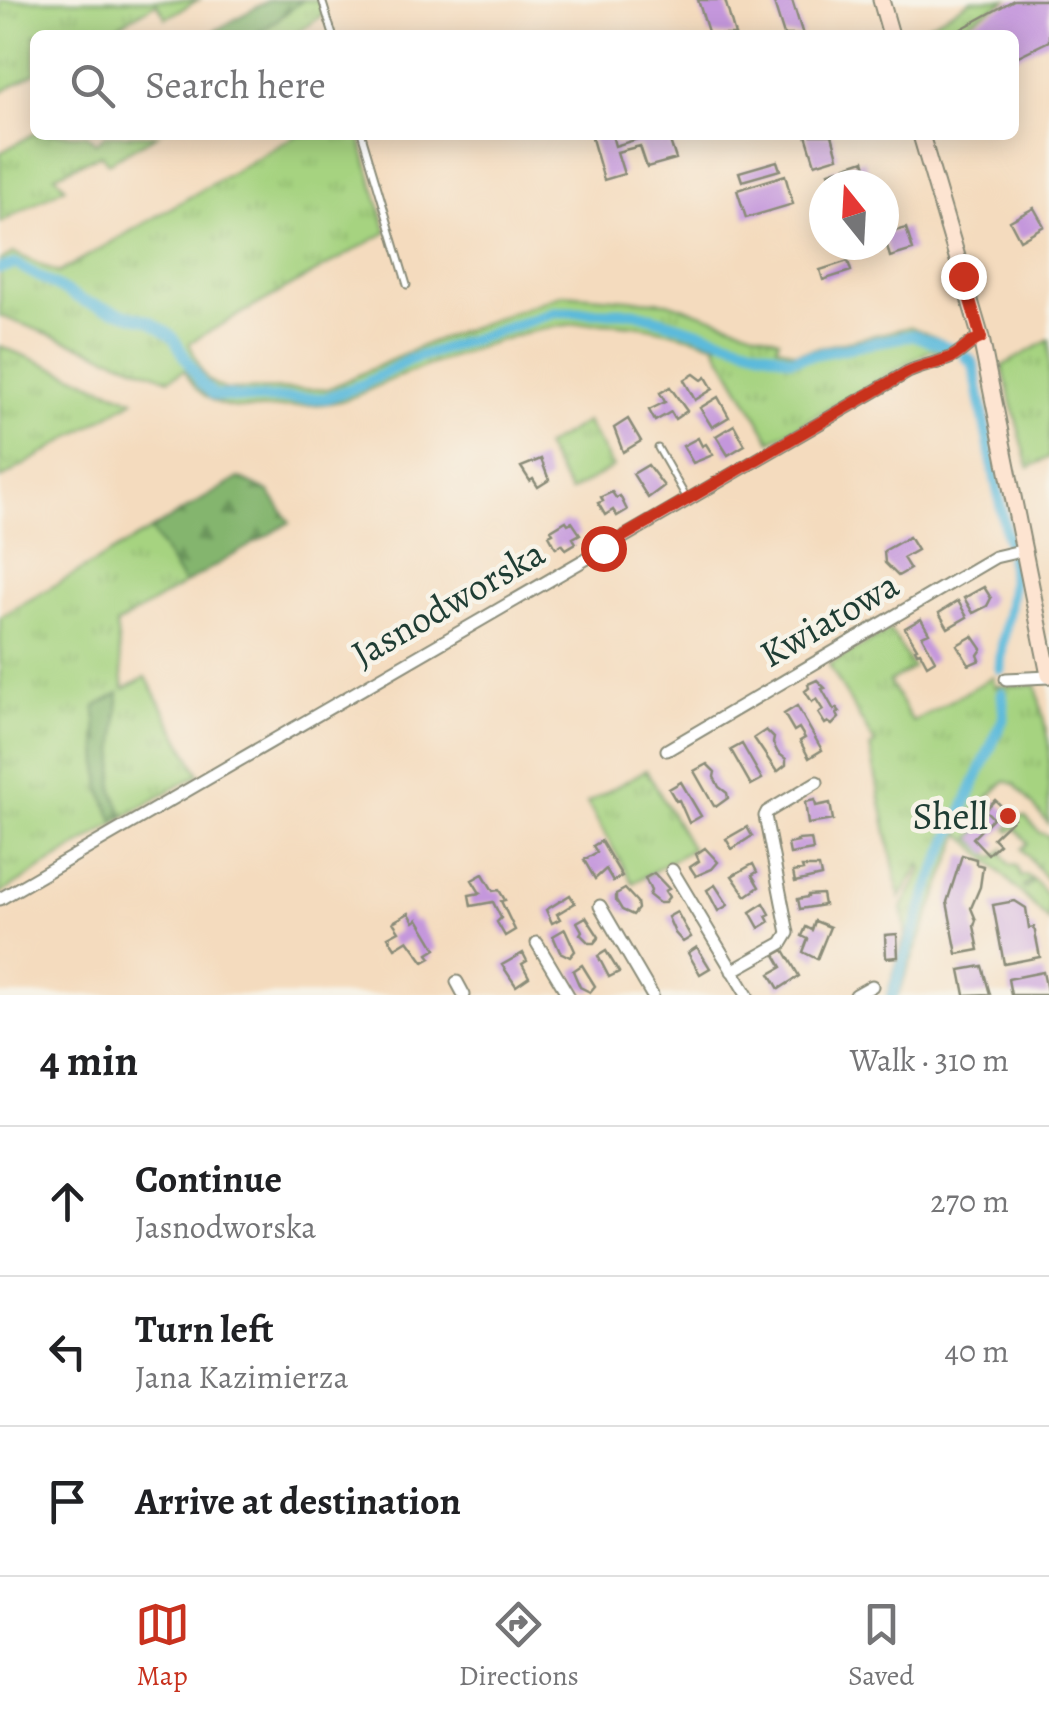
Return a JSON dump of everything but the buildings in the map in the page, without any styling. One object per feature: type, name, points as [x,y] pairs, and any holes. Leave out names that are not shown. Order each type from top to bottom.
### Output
[{"type":"main road","points":[[881,0],[890,30]]},
{"type":"main road","points":[[922,140],[981,338],[1049,676]]},
{"type":"street","name":"Jasnodworska","points":[[0,899],[908,372],[952,357],[981,338]]},
{"type":"street","name":"Kwiatowa","points":[[666,750],[995,556],[1025,550]]},
{"type":"street","points":[[1006,679],[1049,676]]},
{"type":"street","points":[[732,971],[782,943],[788,933],[765,816],[817,782]]},
{"type":"street","points":[[672,870],[746,995]]},
{"type":"street","points":[[600,906],[652,995]]},
{"type":"street","points":[[538,944],[568,995]]},
{"type":"street","points":[[456,982],[464,995]]},
{"type":"street","points":[[856,995],[872,986]]},
{"type":"lane","points":[[322,0],[331,30]]},
{"type":"lane","points":[[364,140],[407,284]]},
{"type":"lane","points":[[658,448],[688,500]]},
{"type":"green space","points":[[0,0],[198,0],[166,18],[157,3],[111,30],[30,30],[30,76],[0,93]]},
{"type":"green space","points":[[269,0],[303,0],[264,30],[217,30]]},
{"type":"green space","points":[[303,0],[319,0],[323,15],[301,30],[264,30]]},
{"type":"green space","points":[[972,0],[1007,0],[954,30],[919,30]]},
{"type":"green space","points":[[30,136],[30,140],[96,143],[148,140],[108,163],[101,154],[55,175],[65,187],[0,223],[0,153]]},
{"type":"green space","points":[[288,140],[360,140],[387,232],[189,343],[209,381],[226,390],[328,389],[429,343],[563,294],[667,302],[779,339],[777,346],[795,353],[911,327],[958,347],[947,354],[931,350],[771,441],[716,347],[718,344],[613,323],[553,327],[508,338],[338,402],[249,409],[218,403],[205,396],[185,370],[169,379],[0,316],[0,260],[14,253],[58,273]]},
{"type":"green space","points":[[1049,340],[1049,457],[1029,468],[1002,366]]},
{"type":"green space","points":[[0,346],[134,400],[0,479]]},
{"type":"green space","points":[[586,422],[613,467],[570,492],[544,447]]},
{"type":"green space","points":[[239,478],[269,492],[290,522],[184,584],[151,530]]},
{"type":"green space","points":[[151,530],[184,584],[116,625],[124,689],[146,677],[199,774],[124,817],[113,790],[96,707],[101,791],[115,823],[0,894],[0,617]]},
{"type":"green space","points":[[890,630],[913,668],[889,682],[913,722],[993,677],[994,686],[1036,685],[1049,745],[1049,824],[1015,784],[1005,781],[976,809],[976,820],[971,825],[978,831],[971,838],[994,858],[1004,849],[1003,855],[1010,865],[1017,866],[1021,877],[1032,879],[1023,886],[1025,889],[1034,880],[1049,898],[1049,921],[961,833],[898,995],[887,995],[906,933],[902,908],[922,870],[920,865],[900,898],[870,747],[875,744],[829,665]]},
{"type":"green space","points":[[119,693],[113,790],[124,817],[115,823],[101,791],[95,707]]},
{"type":"green space","points":[[646,770],[692,849],[633,883],[587,803]]},
{"type":"green space","points":[[1025,816],[1040,833],[1049,836],[1049,882],[1022,849],[1028,843],[1016,828],[1010,832],[1007,829],[1018,817]]},
{"type":"waterway","points":[[0,268],[16,264],[85,302],[150,321],[173,337],[201,383],[214,395],[255,399],[326,398],[364,384],[409,360],[556,312],[634,312],[791,359],[913,335],[954,349]]},
{"type":"waterway","points":[[965,356],[973,363],[1009,549]]},
{"type":"waterway","points":[[1000,669],[1012,584],[1010,557]]},
{"type":"waterway","points":[[892,995],[932,879],[1004,717],[1002,693]]},
{"type":"place","name":"Shell","points":[[1008,816]]},
{"type":"route","points":[[603,548],[908,372],[952,357],[981,338],[963,276]]}]
